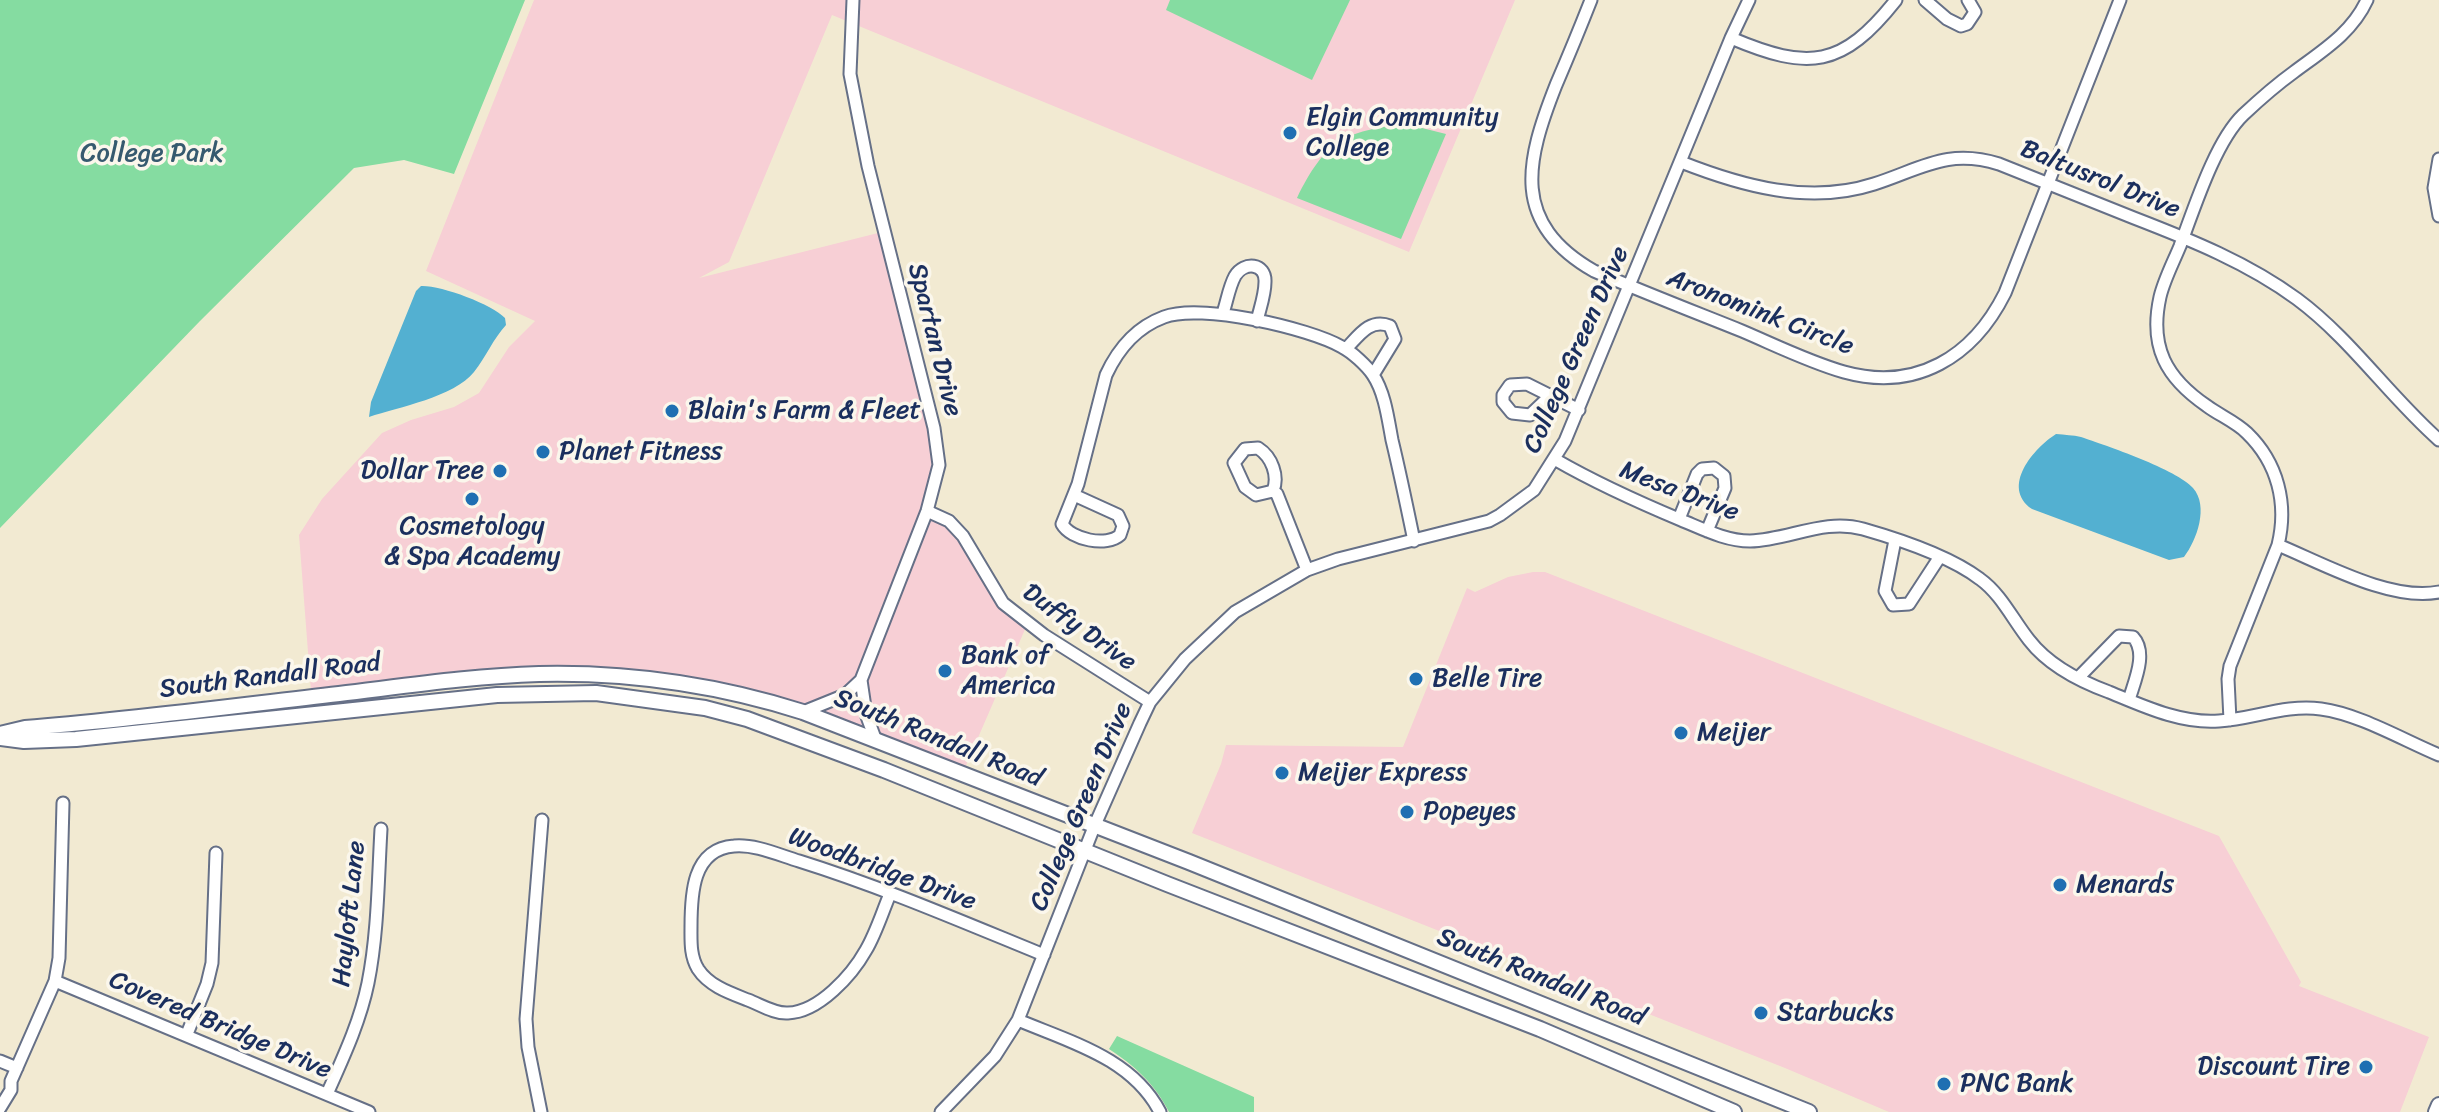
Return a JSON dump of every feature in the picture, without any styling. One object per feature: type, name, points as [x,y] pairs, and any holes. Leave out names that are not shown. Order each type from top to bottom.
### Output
[{"type":"main road","name":"South Randall Road","points":[[0,736],[25,728],[437,682],[536,674],[604,675],[672,681],[766,700],[1230,878],[1809,1112]]},
{"type":"main road","name":"South Randall Road","points":[[0,736],[24,741],[76,739],[449,698],[556,692],[596,693],[679,704],[747,719],[884,770],[1540,1029],[1734,1112]]},
{"type":"main road","points":[[2436,1112],[2439,1105]]},
{"type":"street","name":"Spartan Drive","points":[[853,0],[850,74],[868,166],[934,428],[939,465],[927,511],[861,680]]},
{"type":"street","name":"Aronomink Circle","points":[[1591,0],[1536,139],[1531,164],[1534,202],[1545,227],[1570,256],[1594,271],[1846,373],[1877,377],[1922,372],[1948,361],[1989,322],[2005,293],[2120,0]]},
{"type":"street","name":"College Green Drive","points":[[941,1112],[995,1056],[1018,1020],[1094,827],[1150,702],[1185,659],[1235,612],[1307,570],[1338,559],[1489,521],[1534,490],[1556,460],[1749,0]]},
{"type":"street","points":[[1731,38],[1786,57],[1822,56],[1835,53],[1863,38],[1896,0]]},
{"type":"street","points":[[1925,0],[1947,19],[1961,26],[1967,24],[1975,12],[1968,0]]},
{"type":"street","points":[[2230,720],[2228,679],[2232,656],[2278,545],[2283,525],[2282,504],[2278,482],[2268,460],[2246,432],[2180,385],[2168,370],[2157,346],[2161,294],[2231,128],[2285,78],[2334,43],[2352,25],[2367,0]]},
{"type":"street","name":"Baltusrol Drive","points":[[1681,162],[1742,184],[1795,192],[1874,184],[1932,161],[1966,157],[1999,164],[2183,237],[2249,268],[2300,300],[2343,339],[2410,414],[2439,440]]},
{"type":"street","points":[[2439,159],[2434,188],[2439,216]]},
{"type":"street","points":[[1223,313],[1235,275],[1251,265],[1259,267],[1264,273],[1265,282],[1257,321]]},
{"type":"street","points":[[1074,495],[1118,515],[1123,526],[1120,535],[1107,542],[1068,533],[1062,524],[1074,495],[1106,375],[1118,352],[1142,329],[1162,317],[1184,313],[1223,313],[1323,338],[1346,349],[1373,375],[1385,404],[1414,541]]},
{"type":"street","points":[[1346,349],[1374,323],[1390,326],[1395,339],[1373,375]]},
{"type":"street","points":[[1550,396],[1579,410]]},
{"type":"street","points":[[1251,448],[1264,452],[1276,475],[1273,491],[1256,495],[1245,487],[1234,463],[1240,453],[1251,448]]},
{"type":"street","name":"Mesa Drive","points":[[1556,460],[1616,493],[1707,531],[1749,541],[1832,526],[1851,526],[1939,558],[1981,580],[2043,656],[2061,670],[2129,700],[2200,721],[2230,720],[2294,709],[2321,709],[2340,713],[2439,755]]},
{"type":"street","points":[[1679,519],[1697,474],[1702,469],[1714,468],[1724,476],[1725,488],[1707,531]]},
{"type":"street","points":[[1273,491],[1277,494],[1307,570]]},
{"type":"street","name":"Duffy Drive","points":[[927,511],[949,521],[963,536],[1003,603],[1044,635],[1150,702]]},
{"type":"street","points":[[1895,540],[1885,591],[1893,605],[1909,604],[1939,558]]},
{"type":"street","points":[[2278,545],[2382,586],[2419,594],[2439,592]]},
{"type":"street","points":[[2078,678],[2119,636],[2133,637],[2140,647],[2140,659],[2129,700]]},
{"type":"street","points":[[803,712],[845,695],[861,680]]},
{"type":"street","points":[[861,680],[866,714],[876,741]]},
{"type":"street","points":[[2,1102],[4,1087],[11,1081],[55,981],[60,934],[63,803]]},
{"type":"street","points":[[541,1112],[528,1047],[526,1019],[542,820]]},
{"type":"street","name":"Hayloft Lane","points":[[327,1094],[353,1036],[368,984],[381,829]]},
{"type":"street","name":"Woodbridge Drive","points":[[890,894],[873,936],[856,965],[816,1004],[801,1011],[778,1012],[716,986],[704,978],[692,957],[691,898],[697,874],[705,861],[728,847],[751,847],[818,867],[890,894],[1044,955]]},
{"type":"street","points":[[187,1034],[212,963],[216,853]]},
{"type":"street","name":"Covered Bridge Drive","points":[[55,981],[369,1112]]},
{"type":"street","points":[[1018,1020],[1111,1060],[1147,1091],[1160,1112]]},
{"type":"street","points":[[0,1061],[17,1068]]},
{"type":"shaded area","points":[[534,0],[1515,0],[1409,252],[832,15],[729,262],[699,278],[878,233],[929,432],[932,467],[919,516],[948,527],[1026,627],[964,770],[803,704],[701,678],[592,668],[311,691],[299,535],[322,499],[382,433],[454,407],[479,393],[509,347],[535,321],[426,271]]},
{"type":"shaded area","points":[[1545,572],[2219,836],[2301,982],[2299,986],[2429,1037],[2400,1112],[1889,1112],[1192,833],[1226,745],[1403,747],[1467,588],[1475,592],[1508,577]]},
{"type":"green space","name":"College Park","points":[[0,0],[525,0],[454,174],[404,160],[354,168],[200,321],[0,528]]},
{"type":"green space","points":[[1170,0],[1350,0],[1312,80],[1166,10]]},
{"type":"green space","points":[[1406,124],[1446,134],[1401,239],[1297,198],[1317,163],[1339,142],[1367,130]]},
{"type":"green space","points":[[1117,1036],[1254,1097],[1254,1112],[1169,1112],[1144,1076],[1109,1049]]},
{"type":"water","points":[[421,286],[478,301],[505,318],[506,325],[465,381],[440,395],[369,417],[371,402],[416,291]]},
{"type":"water","points":[[2056,434],[2081,437],[2123,452],[2173,474],[2193,488],[2198,495],[2201,513],[2193,542],[2184,557],[2169,560],[2032,509],[2019,490],[2020,479],[2030,458]]},
{"type":"place","name":"Elgin Community College","points":[[1290,133]]},
{"type":"place","name":"Blain's Farm & Fleet","points":[[672,411]]},
{"type":"place","name":"Planet Fitness","points":[[543,452]]},
{"type":"place","name":"Dollar Tree","points":[[500,471]]},
{"type":"place","name":"Cosmetology & Spa Academy","points":[[472,499]]},
{"type":"place","name":"Bank of America","points":[[945,671]]},
{"type":"place","name":"Belle Tire","points":[[1416,679]]},
{"type":"place","name":"Meijer","points":[[1681,733]]},
{"type":"place","name":"Meijer Express","points":[[1282,773]]},
{"type":"place","name":"Popeyes","points":[[1407,812]]},
{"type":"place","name":"Menards","points":[[2060,885]]},
{"type":"place","name":"Starbucks","points":[[1761,1013]]},
{"type":"place","name":"Discount Tire","points":[[2366,1067]]},
{"type":"place","name":"PNC Bank","points":[[1944,1084]]}]
